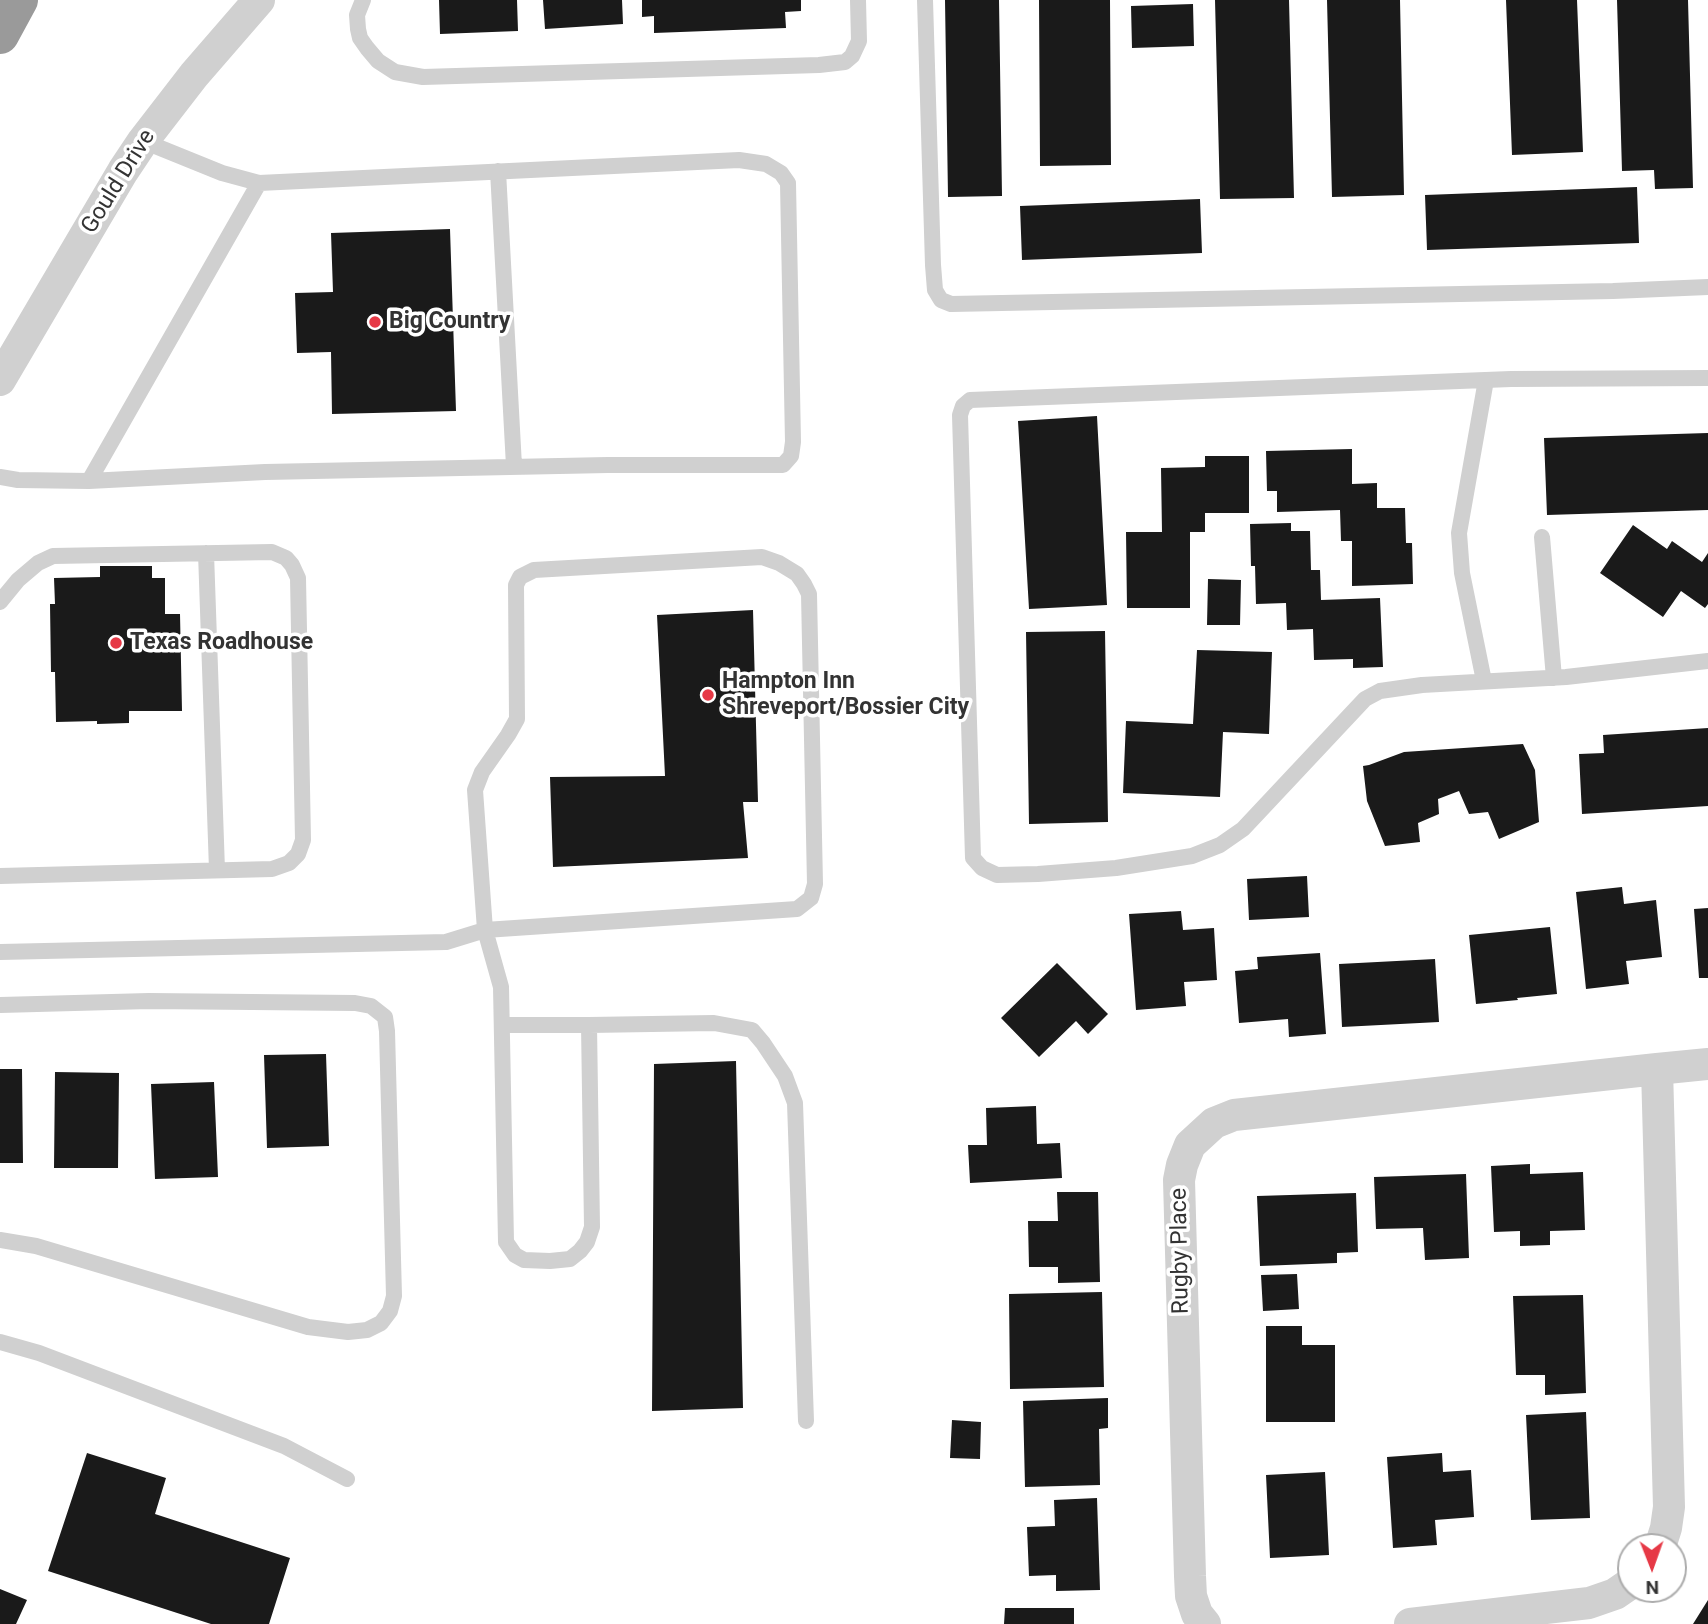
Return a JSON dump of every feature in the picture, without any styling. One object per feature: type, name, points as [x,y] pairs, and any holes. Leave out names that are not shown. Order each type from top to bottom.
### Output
[{"type":"street","name":"Gould Drive","points":[[0,380],[143,141],[194,75],[259,0]]},
{"type":"street","name":"Rugby Place","points":[[1205,1624],[1197,1614],[1191,1596],[1190,1576],[1179,1199],[1182,1165],[1190,1145],[1214,1123],[1234,1115],[1708,1064]]},
{"type":"street","points":[[1657,1069],[1669,1507],[1664,1533]]},
{"type":"street","points":[[1410,1624],[1589,1603],[1617,1593]]},
{"type":"lane","points":[[363,0],[358,15],[358,29],[367,48],[378,61],[395,72],[423,77],[845,62],[852,57],[859,41],[858,0]]},
{"type":"lane","points":[[925,0],[935,290],[941,300],[951,304],[1708,287]]},
{"type":"lane","points":[[0,477],[18,480],[89,481],[265,472],[514,466],[783,465],[790,456],[793,442],[788,183],[781,173],[766,164],[739,160],[259,183],[222,173],[143,141]]},
{"type":"lane","points":[[498,171],[514,466]]},
{"type":"lane","points":[[89,481],[259,183]]},
{"type":"lane","points":[[1708,378],[1486,380],[970,400],[963,405],[960,415],[973,858],[982,868],[997,875],[1038,874],[1116,868],[1192,856],[1220,845],[1243,828],[1365,699],[1380,691],[1412,686],[1554,678],[1708,661]]},
{"type":"lane","points":[[1484,681],[1462,573],[1459,533],[1486,380]]},
{"type":"lane","points":[[1542,537],[1554,678]]},
{"type":"lane","points":[[0,602],[18,580],[38,563],[53,556],[271,552],[286,558],[298,578],[303,840],[298,854],[289,863],[272,869],[0,876]]},
{"type":"lane","points":[[206,553],[217,870]]},
{"type":"lane","points":[[0,952],[446,942],[485,930],[797,909],[811,898],[815,884],[809,594],[797,574],[762,557],[534,570],[520,577],[516,585],[517,719],[482,772],[475,790],[485,930],[502,987],[506,1242],[515,1255],[524,1260],[550,1261],[570,1258],[587,1242],[592,1227],[589,1024]]},
{"type":"lane","points":[[0,1005],[149,1001],[355,1003],[371,1006],[385,1017],[387,1031],[394,1296],[390,1311],[381,1323],[367,1330],[348,1332],[308,1326],[36,1246],[0,1240]]},
{"type":"lane","points":[[503,1026],[714,1023],[752,1030],[763,1043],[785,1076],[795,1103],[806,1421]]},
{"type":"lane","points":[[0,1342],[39,1353],[284,1446],[347,1479]]},
{"type":"building","points":[[439,0],[517,0],[518,31],[440,34]]},
{"type":"building","points":[[543,0],[622,0],[623,24],[545,29]]},
{"type":"building","points":[[642,0],[801,0],[801,11],[785,12],[786,28],[654,33],[654,16],[642,17]]},
{"type":"building","points":[[945,0],[999,0],[1002,196],[948,197]]},
{"type":"building","points":[[1039,0],[1110,0],[1111,165],[1040,166]]},
{"type":"building","points":[[1215,0],[1289,0],[1294,198],[1220,199]]},
{"type":"building","points":[[1327,0],[1400,0],[1404,195],[1332,197]]},
{"type":"building","points":[[1506,0],[1577,0],[1583,152],[1512,155]]},
{"type":"building","points":[[1617,0],[1688,0],[1693,188],[1655,189],[1654,170],[1622,171]]},
{"type":"building","points":[[1193,4],[1194,46],[1132,48],[1131,6]]},
{"type":"building","points":[[1637,187],[1639,243],[1427,250],[1425,195]]},
{"type":"building","points":[[1200,199],[1202,253],[1022,260],[1020,206]]},
{"type":"building","name":"Big Country","points":[[450,229],[456,411],[332,414],[331,352],[297,353],[295,293],[333,292],[331,233]]},
{"type":"building","points":[[1097,416],[1107,605],[1029,609],[1018,421]]},
{"type":"building","points":[[1708,433],[1708,510],[1547,515],[1544,438]]},
{"type":"building","points":[[1352,449],[1352,484],[1377,483],[1377,508],[1405,508],[1406,543],[1412,543],[1413,584],[1352,586],[1352,541],[1341,541],[1340,510],[1277,512],[1277,491],[1267,491],[1266,451]]},
{"type":"building","points":[[1205,456],[1249,456],[1249,513],[1205,513],[1205,532],[1190,532],[1190,608],[1127,608],[1126,532],[1162,532],[1161,468],[1205,467]]},
{"type":"building","points":[[1291,523],[1291,531],[1310,531],[1311,570],[1320,570],[1321,600],[1380,598],[1383,667],[1353,668],[1353,659],[1314,660],[1313,629],[1287,630],[1286,603],[1256,604],[1255,566],[1251,566],[1250,524]]},
{"type":"building","points":[[1633,525],[1667,549],[1672,541],[1702,562],[1708,553],[1708,604],[1705,608],[1681,591],[1663,617],[1600,573]]},
{"type":"building","name":"Texas Roadhouse","points":[[100,566],[152,566],[152,578],[165,578],[165,614],[180,614],[182,711],[129,711],[129,723],[56,722],[55,672],[51,672],[50,604],[55,604],[54,578],[100,577]]},
{"type":"building","points":[[1208,579],[1241,580],[1240,625],[1207,625]]},
{"type":"building","name":"Hampton Inn Shreveport/Bossier City","points":[[753,610],[758,802],[743,802],[748,858],[553,867],[550,777],[665,776],[657,615]]},
{"type":"building","points":[[1105,631],[1108,822],[1029,824],[1026,632]]},
{"type":"building","points":[[1197,650],[1272,652],[1269,734],[1223,732],[1220,797],[1123,793],[1126,721],[1193,724]]},
{"type":"building","points":[[1708,728],[1708,806],[1582,814],[1579,754],[1604,753],[1603,735]]},
{"type":"building","points":[[1523,744],[1535,770],[1539,822],[1499,839],[1488,812],[1469,814],[1459,791],[1438,799],[1439,814],[1418,823],[1420,842],[1385,846],[1367,801],[1363,766],[1404,752]]},
{"type":"building","points":[[1307,876],[1309,917],[1249,920],[1247,879]]},
{"type":"building","points":[[1622,887],[1624,904],[1656,900],[1662,957],[1626,961],[1629,984],[1586,989],[1576,892]]},
{"type":"building","points":[[1708,908],[1708,978],[1699,978],[1694,909]]},
{"type":"building","points":[[1181,911],[1183,930],[1214,928],[1217,980],[1184,982],[1186,1006],[1136,1010],[1129,914]]},
{"type":"building","points":[[1550,927],[1557,994],[1476,1004],[1469,935]]},
{"type":"building","points":[[1320,953],[1326,1034],[1289,1037],[1288,1019],[1239,1023],[1235,971],[1258,969],[1257,957]]},
{"type":"building","points":[[1435,959],[1439,1022],[1342,1027],[1339,964]]},
{"type":"building","points":[[1057,963],[1108,1014],[1088,1034],[1076,1021],[1039,1057],[1001,1018]]},
{"type":"building","points":[[326,1054],[329,1146],[267,1148],[264,1055]]},
{"type":"building","points":[[736,1061],[743,1408],[652,1411],[654,1064]]},
{"type":"building","points":[[0,1069],[22,1069],[23,1163],[0,1163]]},
{"type":"building","points":[[55,1072],[119,1073],[118,1168],[54,1168]]},
{"type":"building","points":[[214,1082],[218,1177],[155,1179],[151,1084]]},
{"type":"building","points":[[1036,1106],[1037,1144],[1060,1143],[1062,1178],[970,1183],[968,1145],[987,1145],[986,1108]]},
{"type":"building","points":[[1530,1164],[1530,1174],[1583,1172],[1585,1230],[1550,1231],[1550,1245],[1520,1246],[1520,1231],[1494,1232],[1491,1166]]},
{"type":"building","points":[[1466,1174],[1469,1258],[1425,1260],[1423,1228],[1376,1229],[1374,1177]]},
{"type":"building","points":[[1057,1192],[1098,1192],[1100,1282],[1058,1283],[1058,1267],[1029,1267],[1028,1221],[1058,1221]]},
{"type":"building","points":[[1356,1193],[1358,1252],[1337,1253],[1337,1263],[1260,1266],[1257,1196]]},
{"type":"building","points":[[1297,1274],[1299,1309],[1263,1311],[1261,1275]]},
{"type":"building","points":[[1102,1292],[1104,1387],[1010,1389],[1009,1294]]},
{"type":"building","points":[[1583,1295],[1586,1393],[1545,1395],[1545,1375],[1516,1375],[1513,1296]]},
{"type":"building","points":[[1266,1326],[1302,1326],[1302,1345],[1335,1345],[1335,1422],[1266,1422]]},
{"type":"building","points":[[1108,1398],[1108,1428],[1099,1429],[1100,1485],[1025,1487],[1023,1401]]},
{"type":"building","points":[[1586,1412],[1590,1518],[1531,1520],[1526,1415]]},
{"type":"building","points":[[952,1420],[981,1422],[980,1459],[950,1458]]},
{"type":"building","points":[[87,1453],[166,1478],[155,1514],[290,1558],[269,1624],[211,1624],[48,1571]]},
{"type":"building","points":[[1442,1453],[1443,1472],[1471,1470],[1474,1517],[1435,1520],[1437,1545],[1393,1548],[1387,1457]]},
{"type":"building","points":[[1325,1472],[1329,1555],[1270,1558],[1266,1475]]},
{"type":"building","points":[[1097,1498],[1100,1590],[1056,1591],[1056,1575],[1029,1576],[1027,1527],[1055,1526],[1054,1500]]},
{"type":"building","points":[[0,1589],[27,1600],[16,1624],[0,1624]]},
{"type":"building","points":[[1708,1600],[1708,1624],[1693,1624]]},
{"type":"building","points":[[1005,1608],[1074,1608],[1074,1624],[1004,1624]]},
{"type":"place","name":"Big Country","points":[[375,322]]},
{"type":"place","name":"Texas Roadhouse","points":[[116,643]]},
{"type":"place","name":"Hampton Inn Shreveport/Bossier City","points":[[708,695]]}]
